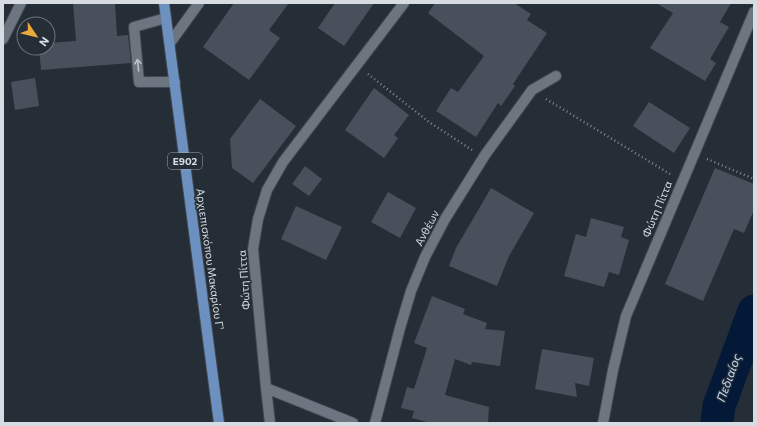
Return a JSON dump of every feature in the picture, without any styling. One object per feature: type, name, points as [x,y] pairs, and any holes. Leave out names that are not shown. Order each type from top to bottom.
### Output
[{"type":"main road","name":"Αρχιεπισκόπου Μακαρίου Γ'","points":[[164,3],[219,423]]},
{"type":"street","points":[[3,39],[22,3]]},
{"type":"street","points":[[170,43],[199,3]]},
{"type":"street","name":"Φώτη Πίττα","points":[[270,423],[253,249],[258,219],[267,190],[283,162],[404,3]]},
{"type":"street","name":"Φώτη Πίττα","points":[[603,423],[613,370],[626,316],[754,12]]},
{"type":"street","points":[[166,18],[134,26],[139,82],[175,82]]},
{"type":"street","name":"Ανθέων","points":[[375,423],[411,291],[425,257],[445,219],[484,158],[532,90],[556,76]]},
{"type":"street","points":[[266,388],[353,423]]},
{"type":"path","points":[[357,65],[428,122],[484,158]]},
{"type":"path","points":[[532,90],[682,182]]},
{"type":"path","points":[[695,153],[754,179]]},
{"type":"building","points":[[73,3],[115,3],[117,36],[128,35],[131,63],[41,70],[40,56],[56,56],[56,42],[76,41]]},
{"type":"building","points":[[234,3],[289,3],[269,30],[280,38],[249,80],[203,47]]},
{"type":"building","points":[[335,3],[374,3],[344,46],[318,28]]},
{"type":"building","points":[[435,3],[514,3],[531,14],[527,20],[547,33],[513,84],[515,86],[501,106],[498,103],[476,137],[436,111],[451,88],[458,92],[484,56],[428,13]]},
{"type":"building","points":[[656,3],[731,3],[720,22],[729,27],[710,59],[716,63],[705,81],[650,48],[673,13]]},
{"type":"building","points":[[35,78],[39,106],[15,110],[11,82]]},
{"type":"building","points":[[374,88],[409,115],[394,135],[398,138],[384,158],[345,130]]},
{"type":"building","points":[[260,99],[296,126],[253,183],[232,168],[230,139]]},
{"type":"building","points":[[649,102],[690,128],[674,153],[633,126]]},
{"type":"building","points":[[305,166],[322,179],[309,196],[292,184]]},
{"type":"building","points":[[715,168],[754,184],[754,210],[744,233],[734,229],[703,301],[665,284]]},
{"type":"building","points":[[491,188],[534,213],[509,256],[497,286],[449,266],[456,248]]},
{"type":"building","points":[[388,192],[416,208],[400,238],[371,222]]},
{"type":"building","points":[[296,206],[342,227],[326,260],[281,239]]},
{"type":"building","points":[[591,218],[624,227],[621,237],[629,240],[619,275],[609,272],[604,287],[564,276],[576,234],[586,237]]},
{"type":"building","points":[[432,296],[465,309],[463,314],[487,323],[485,329],[505,331],[500,366],[472,362],[471,365],[455,359],[445,395],[489,407],[488,423],[430,423],[412,418],[414,411],[401,408],[407,387],[414,389],[427,348],[414,343]]},
{"type":"building","points":[[542,349],[594,358],[589,386],[575,383],[577,397],[535,389]]},
{"type":"waterway","name":"Πεδιαίος","points":[[717,423],[719,406],[754,311]]}]
